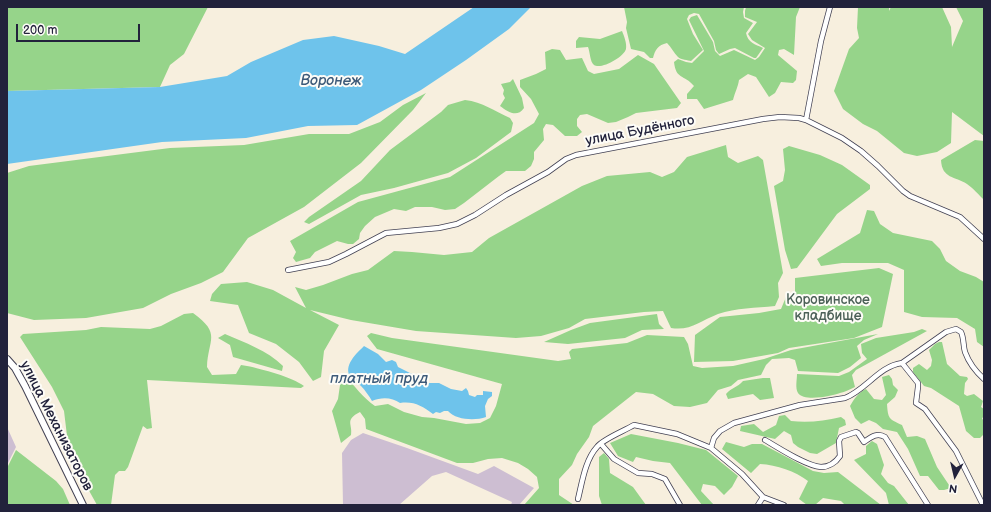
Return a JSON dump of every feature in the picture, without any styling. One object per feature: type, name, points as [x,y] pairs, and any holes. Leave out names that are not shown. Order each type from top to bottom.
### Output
[{"type":"main road","name":"улица Механизаторов","points":[[7,359],[15,368],[25,386],[83,505]]},
{"type":"street","points":[[806,120],[821,41],[830,7]]},
{"type":"street","name":"улица Будённого","points":[[288,270],[329,262],[386,233],[439,228],[457,224],[548,172],[566,159],[585,152],[780,117],[806,120],[842,138],[861,151],[906,194],[960,217],[984,239]]},
{"type":"street","points":[[711,448],[714,438],[720,431],[734,424],[800,405],[852,396],[872,379],[894,364],[902,363],[952,329],[961,332],[969,362],[984,379]]},
{"type":"street","points":[[902,363],[918,383],[916,403],[925,410],[956,451],[983,505]]},
{"type":"street","points":[[578,499],[584,471],[596,448],[634,425],[676,434],[711,448],[742,474],[763,497],[784,505]]},
{"type":"street","points":[[765,440],[803,461],[821,467],[828,466],[836,461],[840,456],[840,437],[856,432],[864,442],[874,435],[882,435],[885,437],[928,505]]},
{"type":"street","points":[[601,444],[614,459],[638,472],[652,474],[665,479],[680,505]]},
{"type":"street","points":[[758,505],[763,497]]},
{"type":"shaded area","points":[[7,427],[16,447],[7,465]]},
{"type":"shaded area","points":[[363,433],[478,474],[494,466],[534,488],[519,505],[511,505],[512,502],[446,472],[432,476],[399,505],[343,505],[342,453],[351,440]]},
{"type":"green space","points":[[7,7],[208,7],[184,54],[170,65],[160,87],[7,91]]},
{"type":"green space","points":[[624,7],[744,7],[744,18],[753,23],[746,33],[748,39],[752,43],[763,48],[756,58],[735,48],[719,54],[716,50],[714,41],[699,14],[694,13],[689,15],[687,19],[693,34],[703,50],[691,61],[684,60],[678,57],[667,43],[659,47],[653,58],[650,58],[644,52],[631,49],[626,28],[627,22]]},
{"type":"green space","points":[[746,7],[800,7],[796,17],[794,55],[784,49],[779,50],[778,55],[797,71],[796,80],[793,83],[781,82],[775,93],[769,97],[756,77],[748,74],[739,80],[733,100],[704,109],[697,99],[687,99],[687,94],[694,86],[679,74],[675,68],[674,62],[678,59],[692,63],[704,51],[689,20],[691,17],[697,15],[713,42],[715,51],[720,56],[734,50],[755,60],[765,48],[752,40],[748,34],[757,22],[745,17]]},
{"type":"green space","points":[[858,7],[889,7],[889,11],[891,7],[942,7],[951,27],[952,47],[963,21],[956,7],[984,7],[984,136],[952,112],[951,143],[937,152],[917,156],[904,153],[877,131],[863,124],[843,109],[834,91],[849,49],[859,38],[857,28]]},
{"type":"green space","points":[[622,31],[626,42],[626,49],[617,59],[602,66],[593,64],[588,47],[576,48],[576,41],[579,37],[600,39]]},
{"type":"green space","points":[[552,49],[560,50],[566,60],[582,58],[588,71],[594,74],[619,69],[638,55],[654,64],[681,103],[677,108],[636,113],[616,122],[608,123],[587,114],[580,115],[577,119],[577,126],[582,132],[577,136],[565,136],[553,125],[546,124],[543,129],[544,140],[534,152],[534,159],[531,166],[525,171],[506,171],[455,209],[445,210],[432,207],[415,207],[406,211],[394,209],[375,217],[365,226],[360,233],[359,239],[353,244],[337,241],[315,252],[310,258],[296,262],[293,258],[296,252],[290,241],[358,202],[450,177],[534,123],[539,114],[531,99],[520,87],[520,80],[546,69],[545,52]]},
{"type":"green space","points":[[513,79],[522,98],[524,108],[518,113],[509,112],[500,106],[505,98],[503,94],[504,90],[501,84],[510,82]]},
{"type":"green space","points":[[426,93],[413,110],[361,163],[304,207],[248,238],[223,272],[201,283],[171,294],[143,308],[86,318],[34,320],[7,313],[7,173],[29,166],[170,148],[244,145],[309,134],[349,134],[380,122],[403,105]]},
{"type":"green space","points":[[465,100],[483,105],[510,118],[513,123],[511,132],[476,158],[448,173],[394,188],[361,195],[309,224],[304,222],[361,181],[390,150],[441,112],[448,105]]},
{"type":"green space","points":[[975,140],[984,141],[984,200],[967,184],[947,174],[944,171],[941,160]]},
{"type":"green space","points":[[726,145],[728,157],[738,163],[758,156],[763,160],[783,273],[778,283],[779,297],[775,306],[739,309],[725,312],[690,327],[678,329],[671,328],[663,311],[644,312],[585,319],[569,328],[541,336],[516,338],[416,331],[351,320],[310,310],[339,325],[324,351],[321,377],[313,381],[299,362],[276,344],[249,333],[238,305],[210,301],[212,294],[221,284],[247,282],[273,290],[306,308],[295,287],[306,290],[368,270],[394,251],[444,255],[472,252],[489,238],[582,186],[607,176],[650,172],[662,177],[674,172],[687,157]]},
{"type":"green space","points":[[789,146],[820,155],[842,165],[870,185],[870,189],[837,214],[797,268],[791,269],[785,250],[774,186],[783,181],[785,170],[783,149]]},
{"type":"green space","points":[[867,210],[874,211],[880,224],[893,233],[932,241],[940,249],[946,261],[960,271],[976,277],[984,282],[984,347],[977,342],[975,329],[957,318],[922,317],[904,312],[904,270],[888,263],[842,263],[821,266],[817,259],[860,233]]},
{"type":"green space","name":"Коровинское кладбище","points":[[879,268],[893,274],[882,327],[854,338],[789,348],[778,353],[733,361],[694,362],[695,335],[720,317],[781,309],[786,297],[795,296],[795,278]]},
{"type":"green space","points":[[193,313],[208,326],[210,332],[211,343],[207,367],[212,375],[236,374],[241,365],[277,374],[304,386],[301,388],[147,380],[152,428],[147,429],[143,426],[128,467],[125,471],[119,471],[115,475],[111,505],[97,505],[72,460],[68,444],[64,411],[52,387],[20,337],[23,334],[86,330],[101,327],[150,329],[161,326],[184,314]]},
{"type":"green space","points":[[657,314],[659,324],[664,329],[642,330],[625,338],[568,344],[544,342],[590,323]]},
{"type":"green space","points":[[922,329],[927,331],[856,370],[852,375],[855,387],[844,392],[818,398],[801,396],[798,393],[796,386],[797,374],[839,376],[849,372],[867,359],[862,353],[861,344],[876,338],[914,332]]},
{"type":"green space","points":[[371,333],[392,338],[558,361],[571,359],[569,352],[572,349],[627,343],[647,335],[684,337],[688,344],[693,366],[702,368],[733,366],[764,359],[791,350],[878,334],[864,340],[857,346],[861,358],[850,367],[838,373],[798,371],[795,360],[789,358],[772,359],[766,365],[761,375],[738,380],[731,386],[718,390],[707,403],[690,407],[674,406],[653,394],[636,392],[593,426],[589,437],[577,454],[572,465],[559,479],[559,495],[574,505],[524,505],[539,488],[537,477],[518,463],[502,458],[488,459],[473,463],[457,463],[366,429],[365,419],[360,412],[352,417],[350,422],[351,435],[341,443],[332,411],[338,399],[340,385],[344,375],[363,396],[375,406],[388,404],[404,412],[422,417],[466,424],[480,423],[490,418],[496,406],[502,384],[377,349],[367,336]]},
{"type":"green space","points":[[225,334],[256,347],[277,360],[283,366],[282,371],[233,357],[230,345],[218,338]]},
{"type":"green space","points":[[939,342],[942,342],[947,364],[960,376],[967,377],[968,379],[965,383],[964,394],[967,396],[974,394],[983,401],[981,407],[984,409],[984,417],[982,418],[984,422],[983,435],[980,438],[974,438],[966,431],[959,406],[931,388],[924,386],[913,372],[913,368],[919,364],[927,370],[931,366],[932,360],[929,350]]},
{"type":"green space","points":[[889,375],[892,379],[893,385],[898,390],[895,397],[887,404],[890,418],[902,425],[907,437],[917,436],[925,439],[937,467],[951,488],[939,490],[928,476],[920,476],[908,449],[897,432],[883,429],[876,423],[869,420],[861,424],[855,418],[850,406],[855,398],[866,389],[874,399],[882,400],[886,395],[882,377]]},
{"type":"green space","points":[[770,378],[774,398],[760,400],[753,394],[728,399],[726,394],[743,381]]},
{"type":"green space","points":[[785,415],[791,421],[797,422],[828,420],[841,417],[845,420],[846,425],[839,428],[836,443],[817,454],[810,453],[798,447],[793,443],[791,435],[784,431],[775,439],[740,431],[741,426],[754,424],[763,432],[776,425],[779,416]]},
{"type":"green space","points":[[631,434],[706,450],[738,476],[732,487],[724,495],[715,486],[703,484],[701,491],[714,505],[702,505],[670,463],[636,457],[633,462],[618,456],[610,443]]},
{"type":"green space","points":[[872,441],[877,444],[884,465],[881,474],[888,483],[894,486],[909,505],[889,505],[886,493],[854,460],[866,454],[866,446]]},
{"type":"green space","points":[[726,442],[744,447],[752,444],[762,444],[813,471],[824,473],[838,472],[881,505],[845,505],[841,501],[823,498],[815,505],[807,505],[799,499],[808,481],[803,477],[792,471],[779,467],[760,464],[751,473],[722,449]]},
{"type":"green space","points":[[16,450],[56,481],[63,489],[70,505],[7,505],[7,468]]},
{"type":"green space","points":[[604,453],[609,459],[610,473],[633,487],[646,505],[602,505],[599,496],[599,457]]},
{"type":"water","name":"Воронеж","points":[[474,7],[531,7],[509,29],[466,60],[421,90],[357,125],[308,126],[246,138],[162,142],[7,164],[7,91],[160,87],[227,76],[251,62],[303,40],[334,36],[379,46],[405,54]]},
{"type":"water","name":"платный пруд","points":[[364,346],[378,354],[386,362],[392,360],[396,362],[398,367],[416,376],[423,374],[426,377],[425,383],[439,383],[451,389],[462,391],[466,388],[469,395],[475,397],[477,395],[483,395],[483,391],[492,392],[492,396],[488,399],[485,406],[486,417],[466,419],[451,414],[448,411],[440,413],[436,412],[433,414],[418,405],[400,403],[390,399],[383,398],[372,401],[364,389],[351,378],[348,369],[349,364]]}]
